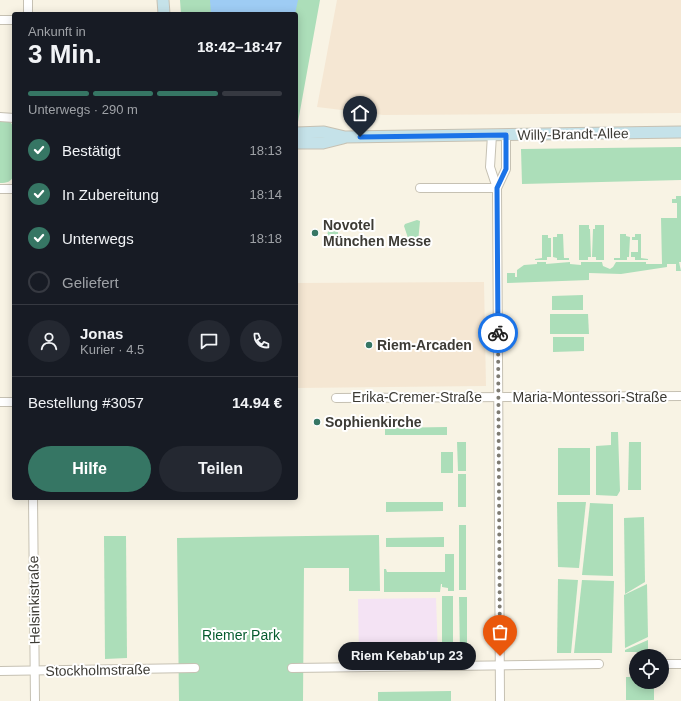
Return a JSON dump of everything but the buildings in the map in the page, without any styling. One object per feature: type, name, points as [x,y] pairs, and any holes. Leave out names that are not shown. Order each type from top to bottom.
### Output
[{"type":"main road","points":[[163,0],[164,12]]},
{"type":"main road","name":"Willy-Brandt-Allee","points":[[298,133],[324,132],[345,137],[681,132]]},
{"type":"main road","name":"Willy-Brandt-Allee","points":[[298,143],[323,143],[345,137]]},
{"type":"street","points":[[28,0],[28,12]]},
{"type":"street","points":[[0,20],[12,20]]},
{"type":"street","points":[[0,117],[12,118]]},
{"type":"street","points":[[492,135],[490,167],[497,188],[500,701]]},
{"type":"street","points":[[497,188],[506,169],[506,135]]},
{"type":"street","points":[[420,188],[497,188]]},
{"type":"street","points":[[0,189],[12,189]]},
{"type":"street","name":"Maria-Montessori-Straße","points":[[498,397],[681,396]]},
{"type":"street","name":"Erika-Cremer-Straße","points":[[336,398],[498,397]]},
{"type":"street","points":[[0,402],[12,402]]},
{"type":"street","name":"Helsinkistraße","points":[[33,500],[35,701]]},
{"type":"street","points":[[292,668],[599,664]]},
{"type":"street","points":[[669,664],[681,664]]},
{"type":"street","name":"Stockholmstraße","points":[[0,671],[195,668]]},
{"type":"shaded area","points":[[337,0],[681,0],[681,113],[383,115],[317,107]]},
{"type":"shaded area","name":"Riem-Arcaden","points":[[484,282],[486,386],[298,388],[298,283]]},
{"type":"shaded area","points":[[436,598],[438,655],[359,657],[358,599]]},
{"type":"green space","points":[[180,0],[320,0],[298,122],[298,12],[181,12]]},
{"type":"green space","points":[[5,120],[12,125],[12,179],[5,183],[0,183],[0,121]]},
{"type":"green space","points":[[681,147],[681,180],[522,184],[521,149]]},
{"type":"green space","points":[[676,196],[681,196],[681,262],[679,262],[681,271],[676,271],[676,264],[667,264],[667,267],[621,274],[589,273],[589,280],[507,283],[507,273],[515,273],[515,277],[517,277],[517,270],[524,265],[537,264],[537,262],[546,262],[546,264],[570,262],[570,264],[581,265],[581,262],[602,262],[603,266],[610,269],[616,262],[646,262],[646,264],[662,264],[661,218],[677,218],[677,203],[672,203],[672,199],[676,199]]},
{"type":"green space","points":[[417,220],[420,221],[418,242],[410,244],[404,226],[405,224]]},
{"type":"green space","points":[[330,222],[338,222],[338,245],[325,245]]},
{"type":"green space","points":[[579,225],[589,225],[591,257],[588,257],[588,260],[579,260]]},
{"type":"green space","points":[[595,225],[604,225],[604,260],[596,260],[596,257],[592,257],[593,229],[595,229]]},
{"type":"green space","points":[[557,234],[563,234],[564,258],[569,258],[569,260],[557,260],[557,258],[553,257],[553,237],[557,237]]},
{"type":"green space","points":[[620,234],[626,234],[626,236],[630,237],[629,257],[627,257],[627,260],[614,260],[614,258],[620,258]]},
{"type":"green space","points":[[635,234],[641,234],[641,258],[648,260],[635,260],[635,257],[631,257],[631,252],[638,252],[638,240],[632,240],[632,237],[635,237]]},
{"type":"green space","points":[[542,235],[548,235],[548,238],[551,238],[551,257],[547,257],[547,260],[535,260],[542,258]]},
{"type":"green space","points":[[583,295],[583,310],[552,310],[552,296]]},
{"type":"green space","points":[[550,314],[588,314],[589,334],[550,334]]},
{"type":"green space","points":[[553,337],[584,337],[584,351],[553,352]]},
{"type":"green space","points":[[447,427],[447,435],[385,435],[385,428]]},
{"type":"green space","points":[[611,432],[618,432],[620,491],[617,496],[596,495],[596,446],[611,445]]},
{"type":"green space","points":[[457,442],[466,442],[466,471],[458,471]]},
{"type":"green space","points":[[629,442],[641,442],[641,490],[628,490]]},
{"type":"green space","points":[[558,448],[590,448],[590,495],[558,495]]},
{"type":"green space","points":[[441,452],[453,452],[453,473],[441,473]]},
{"type":"green space","points":[[458,474],[466,474],[466,507],[458,507]]},
{"type":"green space","points":[[386,502],[443,502],[443,511],[386,512]]},
{"type":"green space","points":[[557,502],[586,502],[579,568],[558,567]]},
{"type":"green space","points":[[590,503],[613,504],[613,576],[582,575]]},
{"type":"green space","points":[[644,517],[645,582],[625,594],[624,518]]},
{"type":"green space","points":[[459,525],[466,525],[466,590],[459,590]]},
{"type":"green space","name":"Riemer Park","points":[[379,535],[380,591],[349,591],[349,568],[304,568],[303,701],[179,701],[177,538]]},
{"type":"green space","points":[[104,536],[126,536],[127,658],[105,659]]},
{"type":"green space","points":[[444,537],[444,547],[386,547],[386,538]]},
{"type":"green space","points":[[445,554],[454,554],[454,591],[448,591],[448,588],[442,587],[441,584],[440,592],[384,592],[384,569],[386,569],[387,572],[445,572]]},
{"type":"green space","points":[[558,579],[578,580],[571,653],[557,653]]},
{"type":"green space","points":[[582,580],[614,581],[612,653],[574,653]]},
{"type":"green space","points":[[647,584],[648,637],[625,648],[624,595]]},
{"type":"green space","points":[[442,596],[453,596],[453,649],[442,649]]},
{"type":"green space","points":[[459,597],[467,597],[467,654],[460,654]]},
{"type":"green space","points":[[648,640],[648,649],[629,649],[629,652],[625,652],[625,650]]},
{"type":"green space","points":[[626,677],[629,677],[629,689],[654,689],[654,700],[626,700]]},
{"type":"green space","points":[[451,691],[451,701],[378,701],[378,692]]},
{"type":"water","points":[[210,0],[298,0],[295,12],[211,12]]},
{"type":"way so far","points":[[498,333],[500,656]]},
{"type":"place","name":"Novotel München Messe","points":[[315,233]]},
{"type":"place","name":"Riem-Arcaden","points":[[369,345]]},
{"type":"place","name":"Sophienkirche","points":[[317,422]]},
{"type":"place","name":"Riem Kebab'up 23","points":[[500,656]]},
{"type":"route","points":[[360,137],[506,135],[506,169],[497,188],[498,333]]}]
